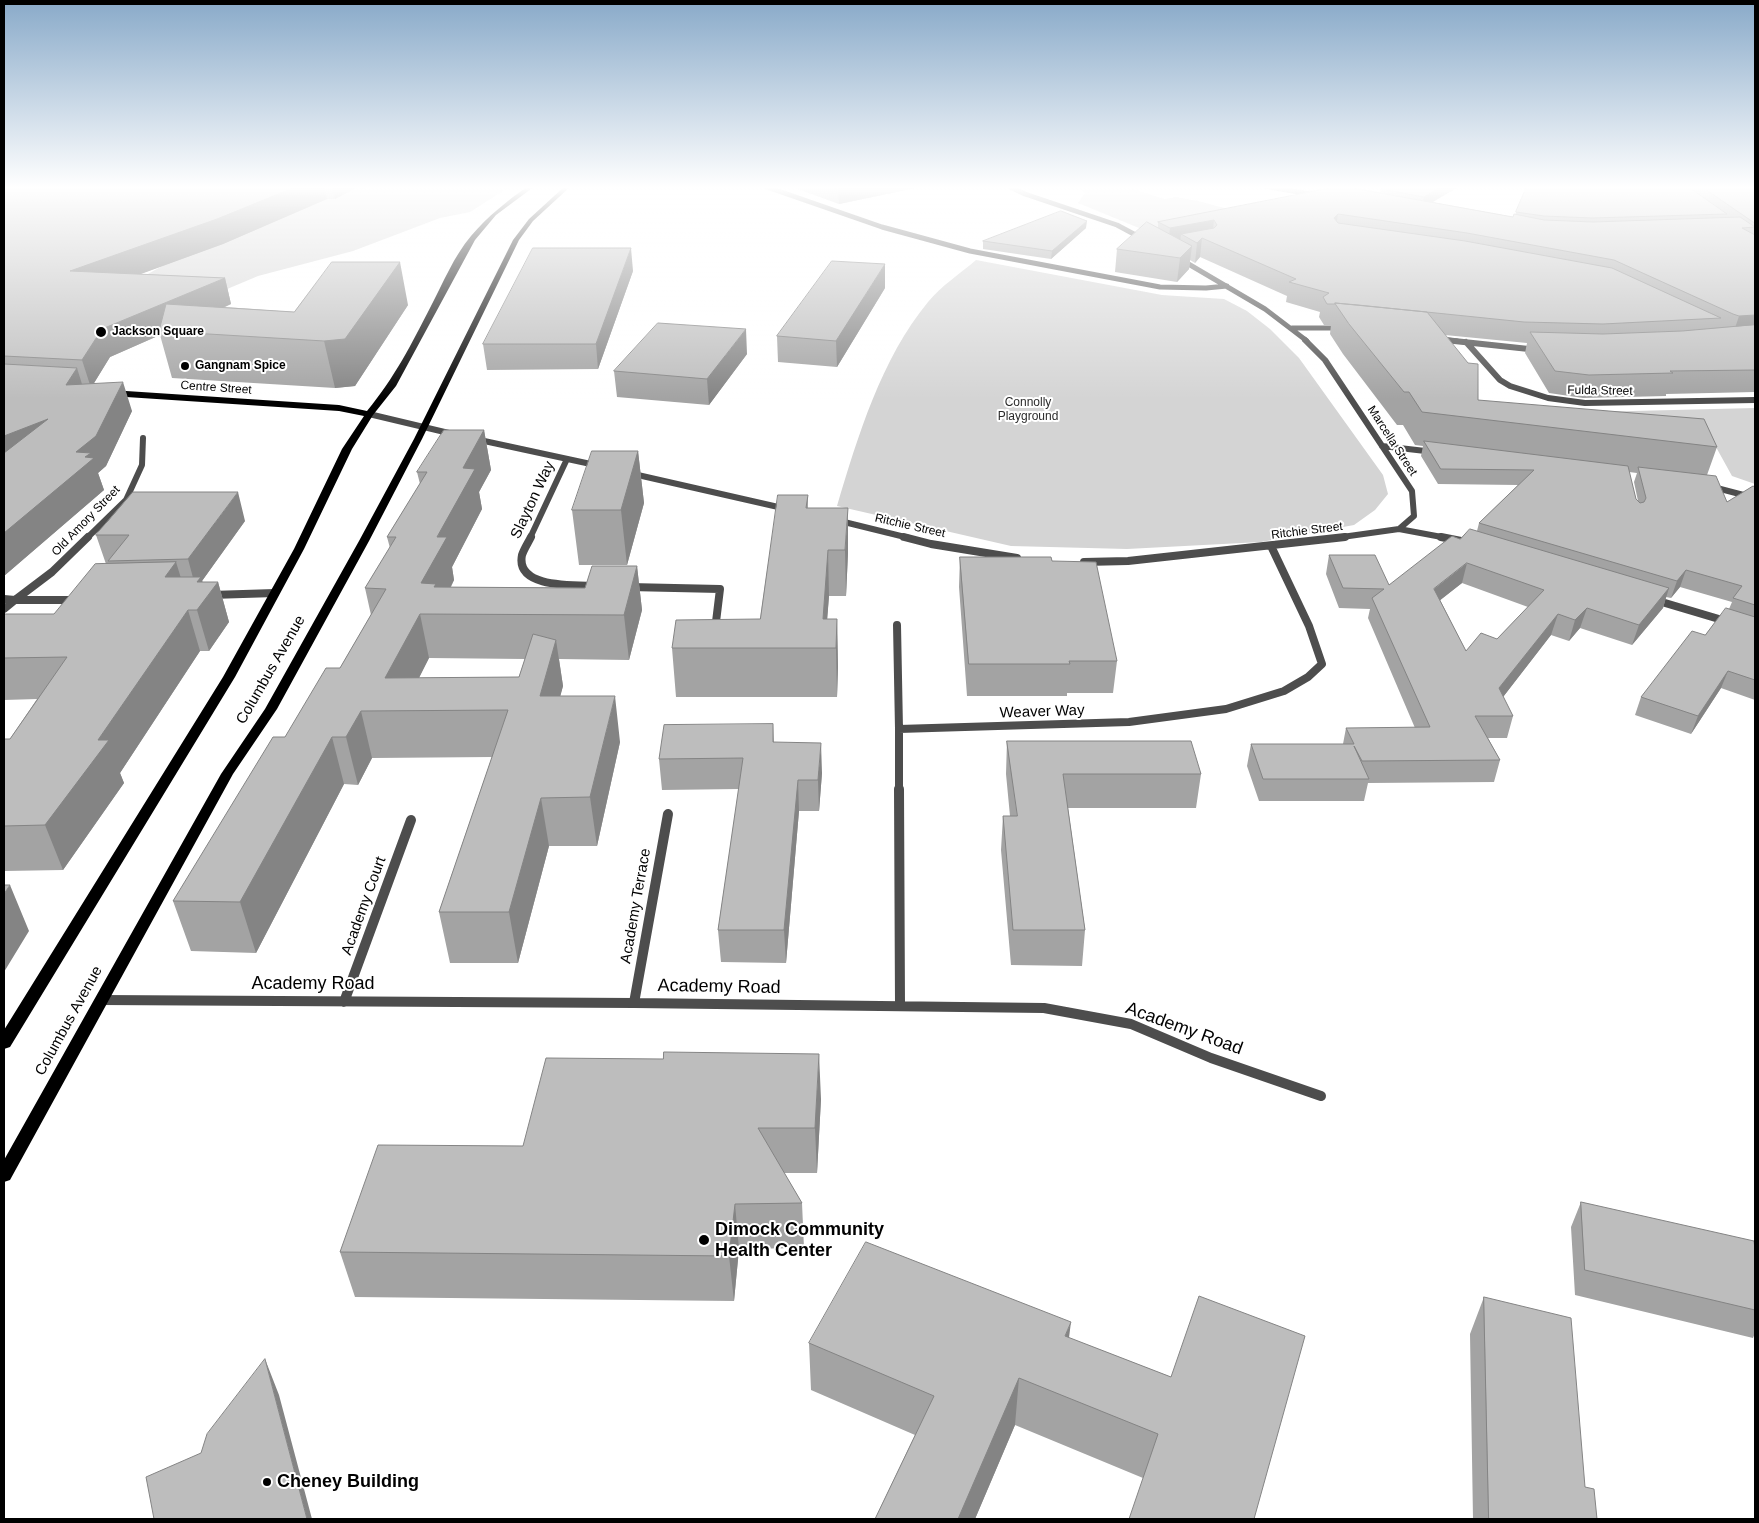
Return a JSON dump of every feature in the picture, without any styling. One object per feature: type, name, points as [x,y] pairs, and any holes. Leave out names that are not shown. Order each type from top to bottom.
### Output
[{"type":"main road","points":[[4,1043],[224,685],[276,593],[347,449],[369,414],[392,386],[416,344],[446,282],[462,257]]},
{"type":"main road","name":"Columbus Avenue","points":[[4,1175],[227,774],[271,709],[386,500],[507,257]]},
{"type":"main road","name":"Centre Street","points":[[102,392],[339,408],[369,414]]},
{"type":"street","points":[[1002,257],[1160,287],[1199,288],[1227,286]]},
{"type":"street","name":"Marcella Street","points":[[1177,257],[1266,309],[1292,328],[1326,360],[1412,491],[1414,516],[1399,529]]},
{"type":"street","points":[[1292,328],[1347,328]]},
{"type":"street","points":[[1428,338],[1548,350]]},
{"type":"street","name":"Fulda Street","points":[[1466,342],[1500,380],[1510,386],[1548,398],[1585,403],[1755,400]]},
{"type":"street","name":"Centre Street","points":[[369,414],[424,426]]},
{"type":"street","points":[[424,426],[457,435]]},
{"type":"street","points":[[466,437],[610,468]]},
{"type":"street","name":"Old Amory Street","points":[[15,600],[52,572],[126,500],[142,465],[143,438]]},
{"type":"street","points":[[1382,446],[1445,454]]},
{"type":"street","name":"Slayton Way","points":[[567,459],[522,556],[525,571],[534,580],[544,583],[604,586]]},
{"type":"street","points":[[619,471],[791,510]]},
{"type":"street","points":[[1702,486],[1755,498]]},
{"type":"street","name":"Ritchie Street","points":[[828,518],[931,544],[1027,560]]},
{"type":"street","points":[[1399,529],[1467,543]]},
{"type":"street","name":"Ritchie Street","points":[[1073,563],[1128,561],[1271,546],[1399,529]]},
{"type":"street","name":"Weaver Way","points":[[899,729],[1129,722],[1226,709],[1284,691],[1308,677],[1322,664],[1309,626],[1271,546]]},
{"type":"street","points":[[623,587],[720,589],[714,640]]},
{"type":"street","points":[[199,596],[276,593]]},
{"type":"street","points":[[1648,598],[1738,625]]},
{"type":"street","points":[[4,599],[84,600]]},
{"type":"street","points":[[4,609],[15,600]]},
{"type":"street","points":[[897,625],[900,1006]]},
{"type":"street","name":"Academy Terrace","points":[[634,1003],[668,814]]},
{"type":"street","name":"Academy Court","points":[[344,1002],[411,820]]},
{"type":"street","name":"Academy Road","points":[[101,1000],[634,1003],[1044,1008],[1130,1024],[1211,1058],[1320,1096]]},
{"type":"green space","points":[[178,257],[330,257],[258,276],[194,303],[123,288]]},
{"type":"green space","name":"Connolly Playground","points":[[976,260],[1162,295],[1224,299],[1247,311],[1270,329],[1299,358],[1383,475],[1388,494],[1375,510],[1354,525],[1261,542],[1127,549],[1011,546],[837,506],[853,453],[873,399],[897,348],[911,324],[933,296]]},
{"type":"green space","points":[[1755,408],[1755,484],[1732,476],[1711,438],[1592,412]]},
{"type":"building","points":[[4,257],[109,257],[70,271],[225,278],[102,329],[82,360],[4,356]]},
{"type":"building","points":[[528,257],[628,257],[596,344],[483,344]]},
{"type":"building","points":[[1246,257],[1553,257],[1612,268],[1721,318],[1603,324],[1524,322],[1358,305],[1327,304],[1323,297],[1329,293],[1289,282],[1296,279]]},
{"type":"building","points":[[1598,257],[1755,257],[1755,315],[1739,316],[1733,314],[1614,260]]},
{"type":"building","points":[[832,261],[885,264],[836,341],[777,336]]},
{"type":"building","points":[[332,262],[400,262],[345,339],[324,341],[159,331],[166,304],[294,312]]},
{"type":"building","points":[[1335,303],[1427,312],[1468,363],[1478,364],[1478,400],[1704,419],[1717,447],[1422,412],[1409,392],[1404,392],[1349,324]]},
{"type":"building","points":[[658,323],[746,329],[707,379],[614,371]]},
{"type":"building","points":[[1755,325],[1755,370],[1670,371],[1673,373],[1589,375],[1555,371],[1530,332],[1603,334],[1682,331]]},
{"type":"building","points":[[4,364],[77,368],[66,385],[123,382],[96,436],[76,452],[91,453],[85,457],[94,458],[4,533],[4,453],[48,419],[4,436]]},
{"type":"building","points":[[444,430],[484,430],[463,468],[475,469],[437,537],[447,537],[421,583],[436,584],[434,587],[585,588],[592,566],[637,566],[624,615],[420,614],[385,678],[519,677],[533,634],[556,640],[540,696],[615,696],[590,797],[541,798],[509,912],[439,912],[508,710],[361,711],[346,737],[332,737],[240,902],[173,901],[273,737],[285,737],[326,668],[340,668],[386,589],[365,588],[396,537],[387,537],[427,472],[417,472]]},
{"type":"building","points":[[1424,441],[1628,466],[1636,499],[1640,503],[1644,502],[1646,498],[1638,467],[1716,476],[1727,502],[1753,486],[1755,487],[1755,605],[1733,598],[1742,586],[1686,570],[1677,581],[1479,523],[1534,470],[1441,469]]},
{"type":"building","points":[[592,451],[638,451],[621,510],[572,510]]},
{"type":"building","points":[[133,492],[238,492],[188,559],[108,561],[129,535],[96,535]]},
{"type":"building","points":[[778,495],[808,495],[806,508],[848,508],[845,550],[828,550],[823,619],[837,619],[836,648],[672,648],[676,620],[760,619]]},
{"type":"building","points":[[1470,529],[1669,588],[1639,625],[1587,608],[1575,620],[1558,614],[1499,688],[1513,716],[1475,716],[1500,760],[1362,761],[1354,746],[1369,779],[1263,779],[1251,744],[1354,744],[1346,728],[1430,727],[1372,598],[1384,589],[1343,588],[1329,555],[1375,555],[1389,585],[1452,536],[1460,539]],"holes":[[[1467,563],[1544,590],[1497,639],[1481,633],[1466,651],[1434,589]]]},
{"type":"building","points":[[960,557],[1051,557],[1052,561],[1096,562],[1117,661],[1069,661],[1070,664],[969,664]]},
{"type":"building","points":[[176,562],[165,577],[201,577],[197,582],[218,582],[197,610],[188,610],[98,740],[109,740],[45,825],[4,826],[4,739],[10,739],[67,657],[4,658],[4,614],[54,614],[95,564]]},
{"type":"building","points":[[1726,608],[1755,617],[1755,680],[1728,671],[1698,716],[1641,697],[1692,631],[1705,635]]},
{"type":"building","points":[[773,724],[773,742],[821,743],[818,780],[798,780],[784,930],[718,930],[743,758],[659,759],[664,725]]},
{"type":"building","points":[[1007,741],[1191,741],[1201,774],[1063,774],[1085,930],[1013,930],[1003,816],[1017,816]]},
{"type":"building","points":[[4,885],[10,885],[4,894]]},
{"type":"building","points":[[664,1052],[819,1054],[815,1128],[758,1128],[802,1203],[735,1204],[729,1256],[340,1252],[378,1145],[523,1146],[546,1058],[663,1059]]},
{"type":"building","points":[[1581,1202],[1754,1241],[1755,1310],[1585,1270]]},
{"type":"building","points":[[866,1242],[1071,1322],[1065,1336],[1171,1377],[1199,1296],[1305,1336],[1254,1519],[1129,1519],[1158,1434],[1019,1378],[958,1519],[875,1519],[934,1396],[809,1343]]},
{"type":"building","points":[[1484,1297],[1571,1318],[1585,1487],[1594,1489],[1597,1519],[1489,1519]]},
{"type":"building","points":[[265,1359],[307,1519],[154,1519],[146,1477],[201,1453],[207,1434]]},
{"type":"place","name":"Jackson Square","points":[[101,332]]},
{"type":"place","name":"Gangnam Spice","points":[[185,366]]},
{"type":"place","name":"Dimock Community Health Center","points":[[704,1240]]},
{"type":"place","name":"Cheney Building","points":[[267,1482]]}]
